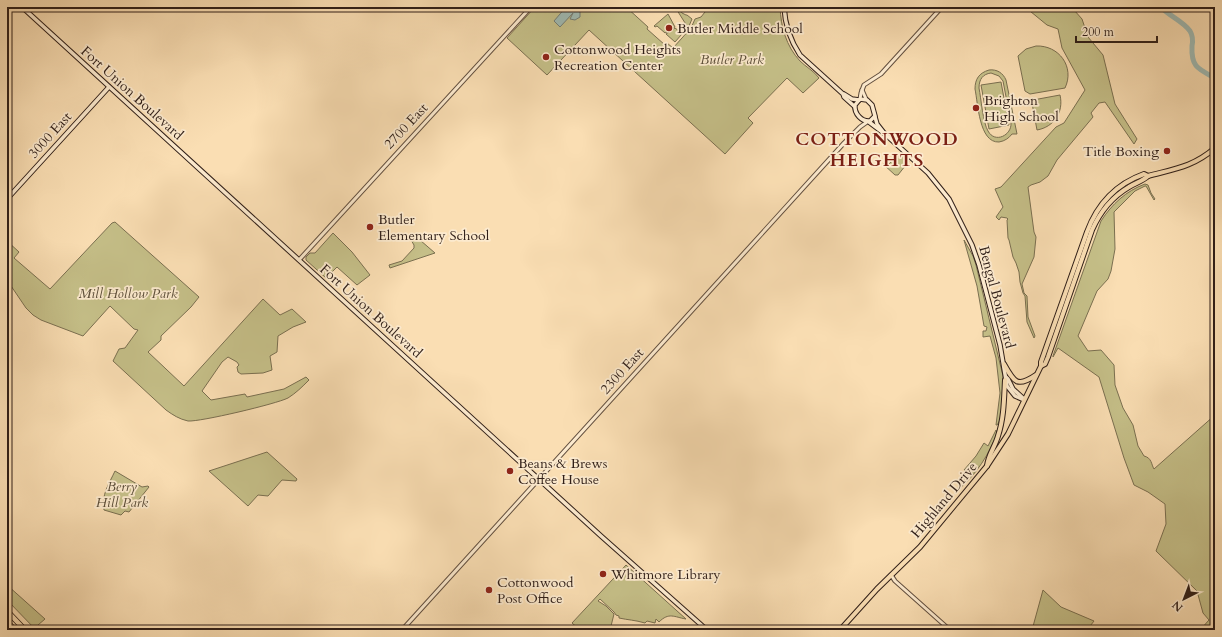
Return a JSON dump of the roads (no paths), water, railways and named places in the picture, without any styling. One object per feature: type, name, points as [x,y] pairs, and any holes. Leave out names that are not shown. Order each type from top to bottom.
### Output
[{"type":"highway","points":[[7,610],[26,630]]},
{"type":"highway","points":[[7,622],[14,630]]},
{"type":"main road","name":"Fort Union Boulevard","points":[[22,7],[707,630]]},
{"type":"main road","points":[[784,7],[786,27],[796,48],[806,61],[843,94],[844,97],[854,106],[859,117],[868,122],[875,118],[872,105],[866,99],[859,100],[843,94]]},
{"type":"main road","name":"3000 East","points":[[7,198],[109,87]]},
{"type":"main road","points":[[854,106],[859,100]]},
{"type":"main road","name":"Bengal Boulevard","points":[[875,118],[885,134]]},
{"type":"main road","name":"Bengal Boulevard","points":[[868,122],[885,134],[934,180],[949,199],[964,227],[979,265],[1004,364],[1005,378],[1008,379],[1012,388],[1024,400]]},
{"type":"main road","name":"Highland Drive","points":[[840,630],[891,575],[920,547],[987,466],[1004,441],[1041,366],[1041,362],[1087,232],[1094,215],[1105,200],[1118,188],[1144,174],[1148,176],[1186,166],[1200,159],[1215,148]]},
{"type":"main road","points":[[1004,364],[1010,376],[1018,382],[1024,382],[1037,375]]},
{"type":"main road","points":[[987,466],[988,457],[999,432],[1004,409],[1005,378]]},
{"type":"street","name":"2700 East","points":[[299,260],[531,7]]},
{"type":"street","points":[[859,100],[862,90],[867,83],[881,74],[942,7]]},
{"type":"street","points":[[862,90],[866,99]]},
{"type":"street","points":[[859,117],[860,127]]},
{"type":"street","name":"2300 East","points":[[402,630],[860,127],[868,122]]},
{"type":"street","points":[[891,575],[895,581],[950,630]]},
{"type":"water","points":[[566,7],[569,7],[575,12],[576,10],[580,12],[580,17],[575,20],[570,19],[573,13],[560,27],[554,21]]},
{"type":"waterway","points":[[1161,7],[1187,27],[1192,35],[1192,53],[1194,63],[1204,72],[1215,78]]},
{"type":"place","name":"Butler Middle School","points":[[669,28]]},
{"type":"place","name":"Cottonwood Heights Recreation Center","points":[[546,57]]},
{"type":"place","name":"Brighton High School","points":[[976,108]]},
{"type":"place","name":"Title Boxing","points":[[1167,151]]},
{"type":"place","name":"Butler Elementary School","points":[[370,227]]},
{"type":"place","name":"Beans & Brews Coffee House","points":[[510,471]]},
{"type":"place","name":"Whitmore Library","points":[[603,574]]},
{"type":"place","name":"Cottonwood Post Office","points":[[489,590]]},
{"type":"district","name":"COTTONWOOD HEIGHTS","points":[[877,149]]},
{"type":"park label","name":"Butler Park","points":[[732,59]]},
{"type":"park label","name":"Mill Hollow Park","points":[[128,293]]},
{"type":"park label","name":"Berry Hill Park","points":[[122,494]]}]
